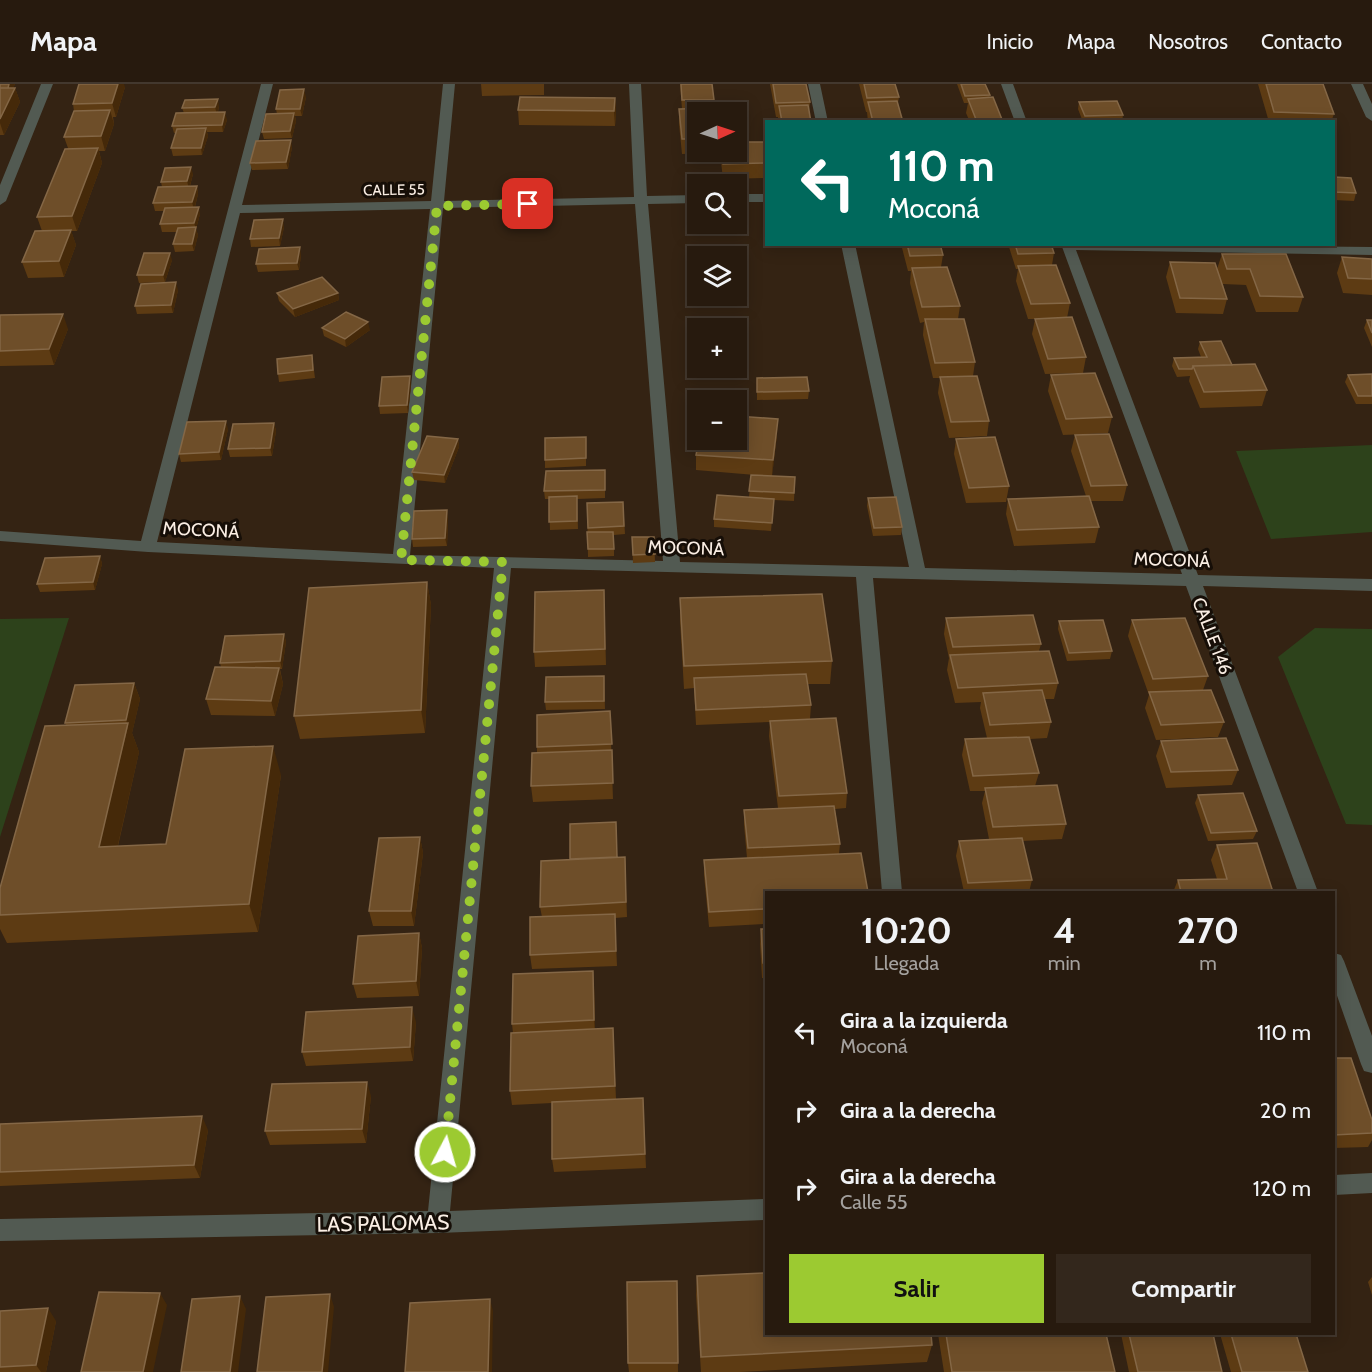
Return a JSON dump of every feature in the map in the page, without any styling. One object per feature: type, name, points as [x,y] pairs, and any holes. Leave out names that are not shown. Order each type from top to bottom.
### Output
[{"type":"street","points":[[0,201],[47,84]]},
{"type":"street","points":[[148,547],[267,84]]},
{"type":"street","points":[[401,560],[449,84]]},
{"type":"street","points":[[634,84],[641,201],[672,567]]},
{"type":"street","points":[[814,84],[822,120]]},
{"type":"street","points":[[1006,84],[1019,120]]},
{"type":"street","points":[[1358,84],[1372,117]]},
{"type":"street","points":[[747,198],[765,198]]},
{"type":"street","name":"CALLE 55","points":[[235,209],[687,199]]},
{"type":"street","points":[[848,246],[918,573]]},
{"type":"street","name":"CALLE 146","points":[[1067,246],[1308,891]]},
{"type":"street","points":[[1118,246],[1372,251]]},
{"type":"street","name":"MOCONÁ","points":[[0,536],[148,547],[401,560],[1372,585]]},
{"type":"street","points":[[438,1222],[503,562]]},
{"type":"street","points":[[864,572],[892,891]]},
{"type":"street","points":[[1335,964],[1372,1064]]},
{"type":"street","points":[[1335,1185],[1372,1183]]},
{"type":"street","name":"LAS PALOMAS","points":[[0,1230],[438,1222],[765,1210]]},
{"type":"green space","points":[[1372,445],[1372,532],[1271,539],[1236,451]]},
{"type":"green space","points":[[69,618],[0,837],[0,619]]},
{"type":"green space","points":[[1315,628],[1372,629],[1372,825],[1346,824],[1278,657]]},
{"type":"building","points":[[0,84],[9,84],[8,88],[0,88]]},
{"type":"building","points":[[79,84],[118,84],[112,103],[73,104]]},
{"type":"building","points":[[681,84],[712,84],[714,100],[682,100]]},
{"type":"building","points":[[773,84],[806,84],[810,102],[776,103]]},
{"type":"building","points":[[864,84],[895,84],[899,97],[867,98]]},
{"type":"building","points":[[961,84],[985,84],[990,95],[965,96]]},
{"type":"building","points":[[1266,84],[1323,84],[1334,114],[1274,112]]},
{"type":"building","points":[[0,88],[15,88],[0,119]]},
{"type":"building","points":[[304,89],[300,109],[276,109],[280,90]]},
{"type":"building","points":[[520,97],[615,98],[614,111],[518,110]]},
{"type":"building","points":[[993,97],[1002,120],[976,120],[968,99]]},
{"type":"building","points":[[218,99],[215,107],[182,108],[185,100]]},
{"type":"building","points":[[897,101],[902,120],[872,120],[868,102]]},
{"type":"building","points":[[1117,101],[1123,115],[1085,116],[1079,102]]},
{"type":"building","points":[[808,105],[811,120],[782,120],[779,106]]},
{"type":"building","points":[[679,109],[687,109],[687,139],[682,139]]},
{"type":"building","points":[[110,110],[101,136],[64,137],[74,111]]},
{"type":"building","points":[[225,112],[222,125],[172,126],[176,113]]},
{"type":"building","points":[[294,113],[290,131],[262,132],[266,114]]},
{"type":"building","points":[[206,128],[201,148],[171,148],[177,129]]},
{"type":"building","points":[[291,140],[286,162],[250,163],[256,141]]},
{"type":"building","points":[[747,142],[765,142],[765,163],[723,164],[723,162],[747,162]]},
{"type":"building","points":[[98,148],[72,216],[37,217],[65,149]]},
{"type":"building","points":[[191,167],[187,181],[161,182],[165,168]]},
{"type":"building","points":[[1335,177],[1351,178],[1356,193],[1335,192]]},
{"type":"building","points":[[197,186],[192,202],[153,203],[158,187]]},
{"type":"building","points":[[199,207],[194,223],[160,224],[165,208]]},
{"type":"building","points":[[283,219],[279,238],[250,239],[254,220]]},
{"type":"building","points":[[196,227],[192,244],[173,244],[178,228]]},
{"type":"building","points":[[71,230],[59,261],[22,262],[35,231]]},
{"type":"building","points":[[908,246],[941,246],[943,255],[910,256]]},
{"type":"building","points":[[1016,246],[1052,246],[1054,253],[1018,254]]},
{"type":"building","points":[[300,247],[297,263],[256,264],[259,249]]},
{"type":"building","points":[[144,253],[170,253],[163,275],[137,275]]},
{"type":"building","points":[[1222,254],[1286,254],[1303,297],[1260,296],[1250,269],[1227,269]]},
{"type":"building","points":[[1342,257],[1372,259],[1372,279],[1348,278]]},
{"type":"building","points":[[1170,262],[1215,263],[1227,299],[1180,298]]},
{"type":"building","points":[[1056,265],[1070,303],[1031,304],[1018,266]]},
{"type":"building","points":[[947,267],[960,306],[922,307],[912,268]]},
{"type":"building","points":[[322,277],[338,293],[293,309],[277,293]]},
{"type":"building","points":[[176,282],[171,305],[135,306],[141,284]]},
{"type":"building","points":[[346,312],[368,322],[345,339],[322,328]]},
{"type":"building","points":[[63,314],[49,349],[0,351],[0,315]]},
{"type":"building","points":[[1072,317],[1086,357],[1048,359],[1035,319]]},
{"type":"building","points":[[925,319],[964,319],[975,362],[935,363]]},
{"type":"building","points":[[1367,320],[1372,320],[1372,333]]},
{"type":"building","points":[[1221,341],[1232,365],[1193,366],[1192,369],[1179,369],[1174,358],[1207,357],[1200,342]]},
{"type":"building","points":[[312,355],[313,370],[278,374],[277,359]]},
{"type":"building","points":[[1255,364],[1267,390],[1204,392],[1193,366]]},
{"type":"building","points":[[1095,373],[1112,417],[1066,419],[1051,375]]},
{"type":"building","points":[[1372,374],[1372,396],[1358,396],[1348,375]]},
{"type":"building","points":[[410,376],[407,405],[379,406],[382,377]]},
{"type":"building","points":[[977,376],[989,421],[951,422],[940,377]]},
{"type":"building","points":[[807,377],[809,391],[757,392],[757,378]]},
{"type":"building","points":[[747,417],[778,419],[773,460],[696,455],[697,450],[747,450]]},
{"type":"building","points":[[226,421],[219,452],[179,454],[187,422]]},
{"type":"building","points":[[274,423],[270,448],[228,449],[233,424]]},
{"type":"building","points":[[1109,434],[1127,485],[1091,486],[1075,435]]},
{"type":"building","points":[[427,436],[458,439],[444,475],[412,472]]},
{"type":"building","points":[[586,437],[586,458],[545,460],[545,438]]},
{"type":"building","points":[[995,437],[1009,486],[969,488],[956,439]]},
{"type":"building","points":[[605,470],[605,490],[544,491],[546,471]]},
{"type":"building","points":[[751,475],[795,477],[794,493],[749,491]]},
{"type":"building","points":[[717,495],[774,499],[772,523],[714,519]]},
{"type":"building","points":[[577,496],[577,521],[549,522],[549,497]]},
{"type":"building","points":[[1089,496],[1099,527],[1017,530],[1008,499]]},
{"type":"building","points":[[896,497],[902,527],[874,528],[868,498]]},
{"type":"building","points":[[623,502],[624,526],[588,528],[587,503]]},
{"type":"building","points":[[447,510],[445,538],[412,539],[414,511]]},
{"type":"building","points":[[587,532],[613,532],[614,549],[588,549]]},
{"type":"building","points":[[632,537],[654,537],[655,554],[633,555]]},
{"type":"building","points":[[100,556],[93,582],[37,584],[45,558]]},
{"type":"building","points":[[427,582],[421,710],[294,716],[309,588]]},
{"type":"building","points":[[604,590],[605,649],[534,652],[535,592]]},
{"type":"building","points":[[822,594],[832,661],[684,666],[680,598]]},
{"type":"building","points":[[1033,615],[1041,644],[953,647],[946,618]]},
{"type":"building","points":[[1185,618],[1208,676],[1153,679],[1132,620]]},
{"type":"building","points":[[1103,620],[1112,651],[1069,653],[1059,621]]},
{"type":"building","points":[[284,634],[280,661],[220,663],[225,636]]},
{"type":"building","points":[[1049,651],[1058,683],[958,688],[950,655]]},
{"type":"building","points":[[215,667],[279,668],[271,701],[206,699]]},
{"type":"building","points":[[806,674],[811,705],[696,710],[694,678]]},
{"type":"building","points":[[604,676],[604,701],[545,702],[546,677]]},
{"type":"building","points":[[134,683],[126,720],[65,723],[75,685]]},
{"type":"building","points":[[1042,690],[1051,722],[990,725],[983,693]]},
{"type":"building","points":[[1211,690],[1224,722],[1161,725],[1149,692]]},
{"type":"building","points":[[610,711],[612,744],[537,747],[537,715]]},
{"type":"building","points":[[836,718],[847,793],[779,796],[770,721]]},
{"type":"building","points":[[128,723],[99,847],[166,844],[185,749],[273,746],[249,904],[0,915],[0,888],[45,726]]},
{"type":"building","points":[[1029,737],[1039,773],[973,776],[965,739]]},
{"type":"building","points":[[1226,738],[1238,770],[1171,772],[1161,741]]},
{"type":"building","points":[[612,750],[613,783],[531,786],[532,753]]},
{"type":"building","points":[[1057,785],[1066,824],[993,827],[985,788]]},
{"type":"building","points":[[1243,793],[1257,831],[1211,833],[1198,795]]},
{"type":"building","points":[[834,806],[840,844],[748,848],[744,810]]},
{"type":"building","points":[[616,822],[617,857],[570,859],[570,824]]},
{"type":"building","points":[[420,837],[411,911],[369,911],[379,838]]},
{"type":"building","points":[[1022,838],[1032,880],[968,883],[959,841]]},
{"type":"building","points":[[1257,843],[1273,891],[1181,891],[1178,880],[1227,879],[1217,845]]},
{"type":"building","points":[[861,853],[868,891],[765,891],[765,909],[709,912],[704,860]]},
{"type":"building","points":[[625,857],[626,902],[540,907],[541,861]]},
{"type":"building","points":[[615,914],[616,951],[530,955],[530,917]]},
{"type":"building","points":[[761,929],[765,929],[765,963],[763,963]]},
{"type":"building","points":[[419,933],[416,981],[353,984],[358,936]]},
{"type":"building","points":[[593,971],[594,1020],[512,1024],[513,974]]},
{"type":"building","points":[[412,1007],[410,1047],[302,1052],[306,1012]]},
{"type":"building","points":[[613,1028],[615,1086],[510,1091],[511,1033]]},
{"type":"building","points":[[1335,1058],[1351,1058],[1372,1120],[1372,1133],[1335,1135]]},
{"type":"building","points":[[367,1082],[362,1129],[265,1131],[272,1084]]},
{"type":"building","points":[[643,1098],[645,1154],[552,1159],[552,1102]]},
{"type":"building","points":[[202,1116],[194,1165],[0,1172],[0,1124]]},
{"type":"building","points":[[765,1273],[765,1335],[931,1335],[932,1345],[701,1357],[697,1276]]},
{"type":"building","points":[[677,1281],[678,1363],[628,1363],[627,1282]]},
{"type":"building","points":[[99,1292],[160,1293],[143,1372],[81,1372]]},
{"type":"building","points":[[330,1294],[322,1372],[257,1372],[266,1297]]},
{"type":"building","points":[[240,1296],[230,1372],[181,1372],[192,1299]]},
{"type":"building","points":[[490,1299],[488,1372],[405,1372],[410,1303]]},
{"type":"building","points":[[48,1308],[36,1365],[0,1367],[0,1311]]},
{"type":"building","points":[[946,1335],[1106,1335],[1115,1372],[952,1372]]},
{"type":"building","points":[[1129,1335],[1213,1335],[1222,1372],[1138,1372]]},
{"type":"building","points":[[1231,1335],[1296,1335],[1308,1372],[1242,1372]]},
{"type":"route","points":[[445,1152],[503,562],[401,560],[437,206],[528,204]]}]
